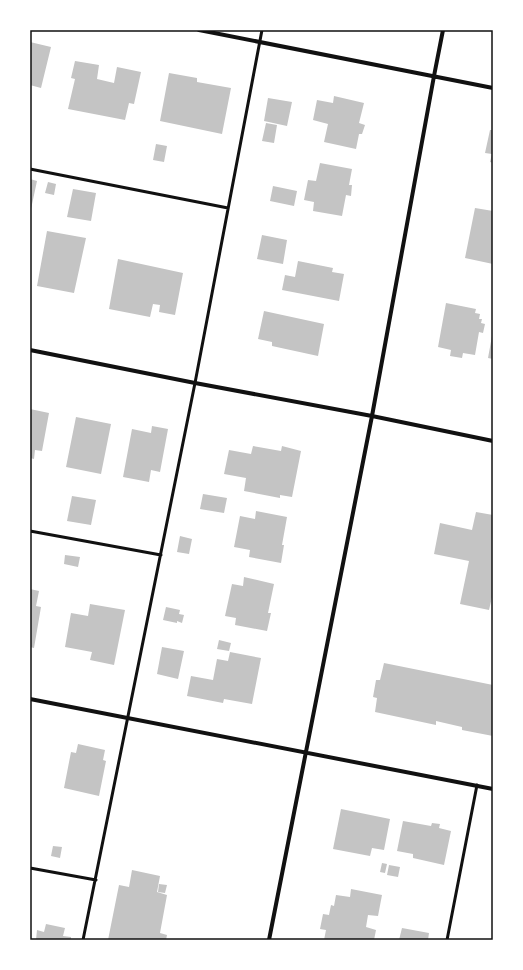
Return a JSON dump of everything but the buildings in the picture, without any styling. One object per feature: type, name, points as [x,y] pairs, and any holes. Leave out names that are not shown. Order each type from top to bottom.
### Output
[{"type":"street","points":[[198,30],[493,88]]},
{"type":"street","points":[[269,940],[372,416],[443,30]]},
{"type":"street","points":[[30,350],[493,441]]},
{"type":"street","points":[[30,699],[493,789]]},
{"type":"lane","points":[[83,940],[195,383],[262,30]]},
{"type":"lane","points":[[30,169],[228,208]]},
{"type":"lane","points":[[30,531],[161,555]]},
{"type":"lane","points":[[447,940],[477,786]]},
{"type":"lane","points":[[30,868],[96,880]]}]
